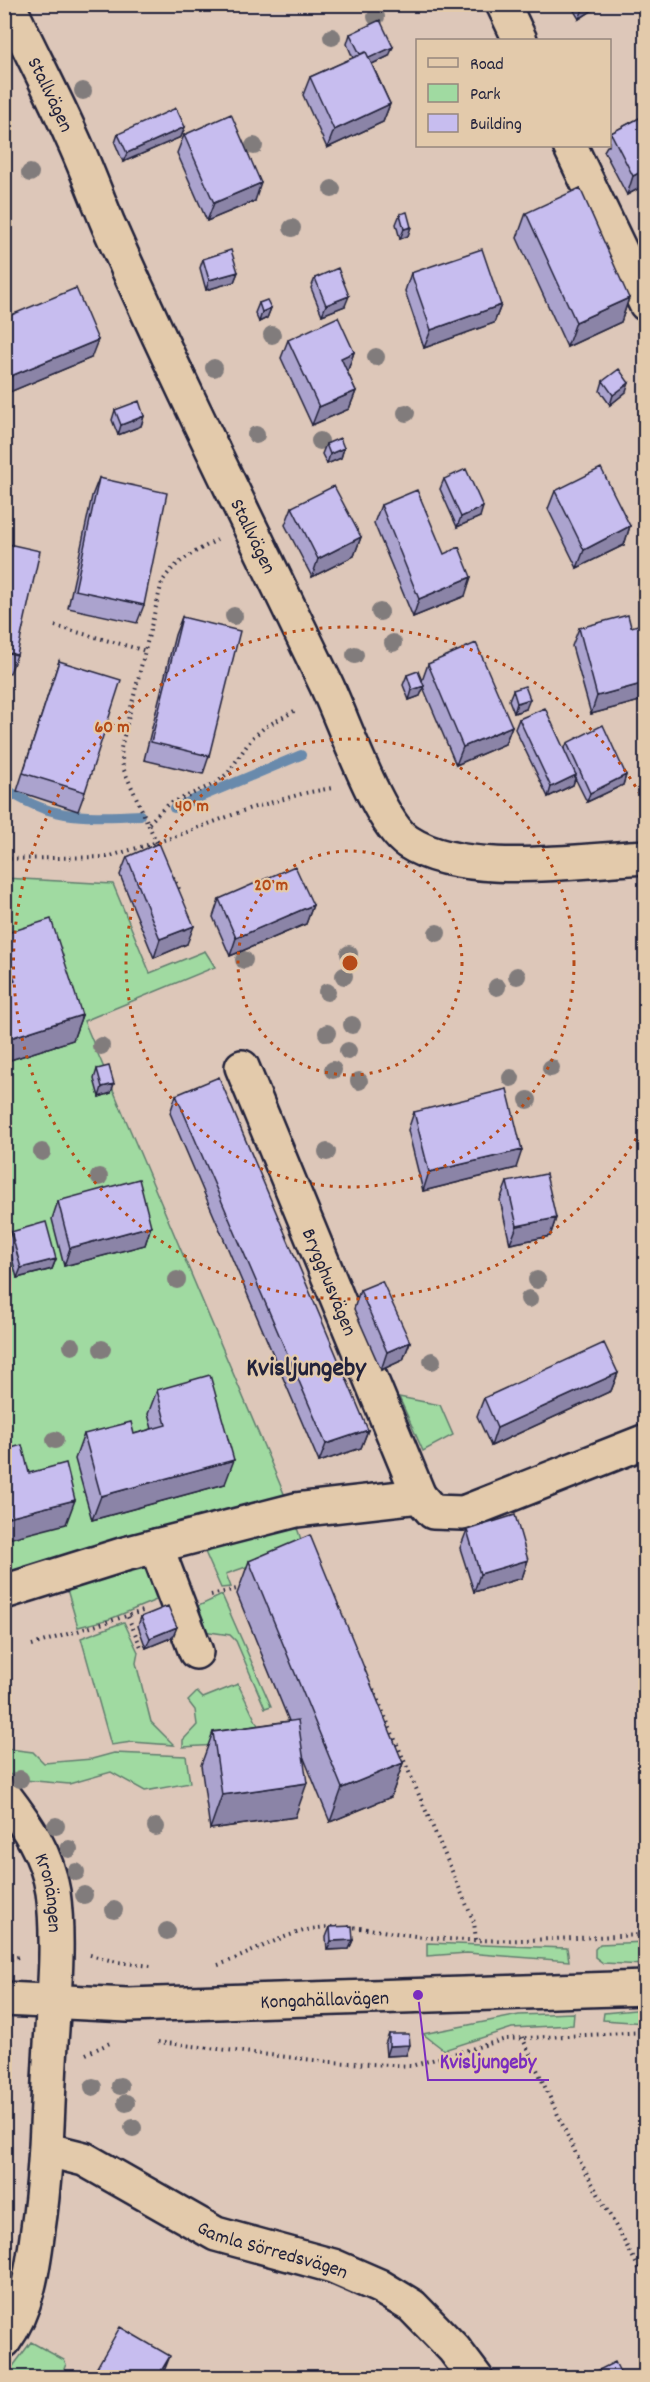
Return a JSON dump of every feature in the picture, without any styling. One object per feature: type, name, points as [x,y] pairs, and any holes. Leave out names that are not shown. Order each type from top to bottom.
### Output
[{"type":"street","name":"Stallvägen","points":[[8,4],[72,137],[108,224],[332,695],[386,820],[404,840],[422,850],[449,859],[475,863],[645,857]]},
{"type":"street","points":[[503,4],[520,39]]},
{"type":"street","points":[[570,147],[645,304]]},
{"type":"street","name":"Brygghusvägen","points":[[242,1067],[419,1496]]},
{"type":"street","points":[[4,1592],[156,1546],[296,1510],[419,1496],[433,1512],[463,1513],[645,1441]]},
{"type":"street","points":[[156,1546],[196,1652]]},
{"type":"street","name":"Kronängen","points":[[4,1795],[24,1821],[44,1854],[53,1892],[55,2001]]},
{"type":"street","name":"Kongahällavägen","points":[[4,1999],[128,2005],[645,1988]]},
{"type":"street","points":[[4,2342],[21,2311],[33,2272],[48,2151],[55,2001]]},
{"type":"street","name":"Gamla Sörredsvägen","points":[[48,2151],[84,2159],[216,2234],[333,2266],[379,2286],[412,2306],[454,2349],[476,2378]]},
{"type":"path","points":[[160,851],[123,768],[121,748],[162,582],[171,568],[249,523]]},
{"type":"path","points":[[55,626],[146,651]]},
{"type":"path","points":[[149,823],[167,805],[216,783],[228,773],[252,738],[265,728],[286,714],[332,695]]},
{"type":"path","points":[[4,859],[107,857],[174,837],[248,809],[305,793],[369,782]]},
{"type":"path","points":[[171,872],[181,893]]},
{"type":"path","points":[[32,1646],[177,1603],[214,1593],[230,1592],[252,1584]]},
{"type":"path","points":[[128,1617],[142,1649]]},
{"type":"path","points":[[372,1687],[474,1922],[476,1940]]},
{"type":"path","points":[[208,1965],[228,1961],[281,1937],[319,1926],[381,1929],[433,1938],[476,1940],[645,1935]]},
{"type":"path","points":[[55,1952],[79,1951],[117,1962],[156,1966]]},
{"type":"path","points":[[152,2042],[330,2062],[411,2066],[487,2044],[522,2037],[645,2032]]},
{"type":"path","points":[[522,2037],[576,2154],[645,2281]]},
{"type":"path","points":[[84,2057],[89,2051],[108,2042],[119,2042]]},
{"type":"green space","points":[[4,878],[113,884],[150,973],[205,951],[215,967],[84,1021],[285,1496],[5,1574]]},
{"type":"green space","points":[[399,1397],[440,1405],[453,1435],[423,1451]]},
{"type":"green space","points":[[296,1525],[306,1554],[260,1562],[226,1574],[231,1587],[221,1588],[205,1552],[206,1548]]},
{"type":"green space","points":[[148,1563],[161,1598],[110,1619],[78,1627],[66,1586]]},
{"type":"green space","points":[[222,1595],[271,1706],[265,1708],[236,1641],[230,1635],[203,1631],[192,1609]]},
{"type":"green space","points":[[124,1622],[138,1652],[136,1663],[151,1722],[174,1745],[132,1742],[111,1745],[81,1638]]},
{"type":"green space","points":[[238,1684],[260,1730],[218,1745],[183,1747],[183,1740],[197,1725],[195,1710],[188,1701],[197,1692],[203,1698]]},
{"type":"green space","points":[[4,1731],[9,1749],[33,1752],[44,1763],[92,1759],[114,1753],[186,1756],[190,1783],[145,1791],[111,1772],[69,1784],[14,1778],[5,1770]]},
{"type":"green space","points":[[645,1942],[645,1965],[603,1963],[595,1957],[595,1949],[600,1944]]},
{"type":"green space","points":[[427,1943],[567,1948],[569,1961],[467,1953],[427,1956]]},
{"type":"green space","points":[[645,2009],[645,2023],[603,2020],[604,2013]]},
{"type":"green space","points":[[574,2013],[573,2025],[512,2028],[444,2050],[423,2034],[519,2015]]},
{"type":"green space","points":[[31,2342],[64,2360],[65,2377],[5,2377]]},
{"type":"building","points":[[580,4],[590,4],[583,9]]},
{"type":"building","points":[[380,20],[393,47],[369,58],[366,52],[360,54],[350,34]]},
{"type":"building","points":[[366,52],[390,104],[334,130],[310,77]]},
{"type":"building","points":[[176,108],[185,127],[127,153],[118,134]]},
{"type":"building","points":[[231,114],[261,183],[214,203],[184,135]]},
{"type":"building","points":[[645,115],[645,170],[633,176],[611,133]]},
{"type":"building","points":[[580,188],[629,298],[576,322],[526,213]]},
{"type":"building","points":[[407,212],[411,227],[404,229],[400,214]]},
{"type":"building","points":[[482,249],[501,305],[431,330],[411,273]]},
{"type":"building","points":[[231,250],[238,272],[209,280],[203,259]]},
{"type":"building","points":[[338,268],[349,296],[326,305],[315,278]]},
{"type":"building","points":[[76,288],[98,340],[11,376],[4,359],[4,318]]},
{"type":"building","points":[[267,300],[271,308],[262,312],[259,303]]},
{"type":"building","points":[[338,317],[354,352],[341,358],[356,391],[319,407],[288,340]]},
{"type":"building","points":[[619,369],[629,383],[613,395],[603,381]]},
{"type":"building","points":[[139,401],[144,416],[121,425],[115,410]]},
{"type":"building","points":[[340,438],[344,448],[330,454],[326,444]]},
{"type":"building","points":[[601,468],[630,526],[584,550],[555,491]]},
{"type":"building","points":[[466,469],[483,507],[461,517],[444,479]]},
{"type":"building","points":[[99,478],[167,493],[144,605],[75,590]]},
{"type":"building","points":[[334,486],[361,537],[318,559],[292,507]]},
{"type":"building","points":[[417,490],[444,554],[459,547],[471,577],[419,599],[381,505]]},
{"type":"building","points":[[4,543],[40,551],[17,655],[4,652]]},
{"type":"building","points":[[628,615],[631,627],[645,623],[645,651],[639,652],[645,683],[597,696],[579,628]]},
{"type":"building","points":[[182,617],[240,631],[209,756],[151,742]]},
{"type":"building","points":[[476,643],[512,726],[463,747],[428,664]]},
{"type":"building","points":[[59,661],[121,680],[85,792],[23,773]]},
{"type":"building","points":[[418,671],[424,686],[412,690],[407,675]]},
{"type":"building","points":[[525,686],[530,699],[517,703],[513,690]]},
{"type":"building","points":[[545,708],[576,775],[551,787],[519,719]]},
{"type":"building","points":[[603,725],[626,775],[590,793],[567,743]]},
{"type":"building","points":[[159,843],[194,926],[160,939],[127,857]]},
{"type":"building","points":[[295,866],[313,905],[236,938],[219,899]]},
{"type":"building","points":[[51,919],[82,1015],[7,1039],[4,1032],[4,985],[15,981],[4,950],[4,934]]},
{"type":"building","points":[[109,1066],[114,1084],[102,1087],[97,1069]]},
{"type":"building","points":[[219,1077],[368,1430],[326,1444],[176,1095]]},
{"type":"building","points":[[507,1089],[522,1150],[429,1172],[414,1112]]},
{"type":"building","points":[[546,1174],[556,1218],[517,1226],[507,1182]]},
{"type":"building","points":[[139,1179],[151,1226],[70,1248],[58,1201]]},
{"type":"building","points":[[46,1222],[56,1259],[21,1268],[11,1232]]},
{"type":"building","points":[[382,1281],[410,1342],[387,1352],[360,1290]]},
{"type":"building","points":[[604,1343],[618,1373],[497,1428],[484,1398]]},
{"type":"building","points":[[210,1375],[234,1460],[101,1496],[84,1434],[131,1422],[134,1434],[166,1425],[157,1390]]},
{"type":"building","points":[[22,1445],[29,1473],[66,1463],[75,1500],[4,1518],[4,1450]]},
{"type":"building","points":[[515,1515],[528,1560],[480,1574],[467,1530]]},
{"type":"building","points":[[310,1535],[403,1763],[342,1788],[249,1561]]},
{"type":"building","points":[[168,1606],[177,1627],[150,1638],[141,1617]]},
{"type":"building","points":[[298,1720],[307,1783],[222,1795],[213,1732]]},
{"type":"building","points":[[352,1926],[353,1940],[331,1941],[330,1927]]},
{"type":"building","points":[[389,2034],[409,2034],[410,2045],[389,2046]]},
{"type":"building","points":[[120,2327],[170,2356],[157,2378],[91,2378]]},
{"type":"building","points":[[615,2362],[623,2378],[583,2378]]},
{"type":"waterway","points":[[174,808],[301,755]]},
{"type":"waterway","points":[[5,788],[22,799],[54,812],[86,816],[140,815]]},
{"type":"place","name":"Kvisljungeby","points":[[418,1995]]},
{"type":"district","name":"Kvisljungeby","points":[[306,1366]]}]
